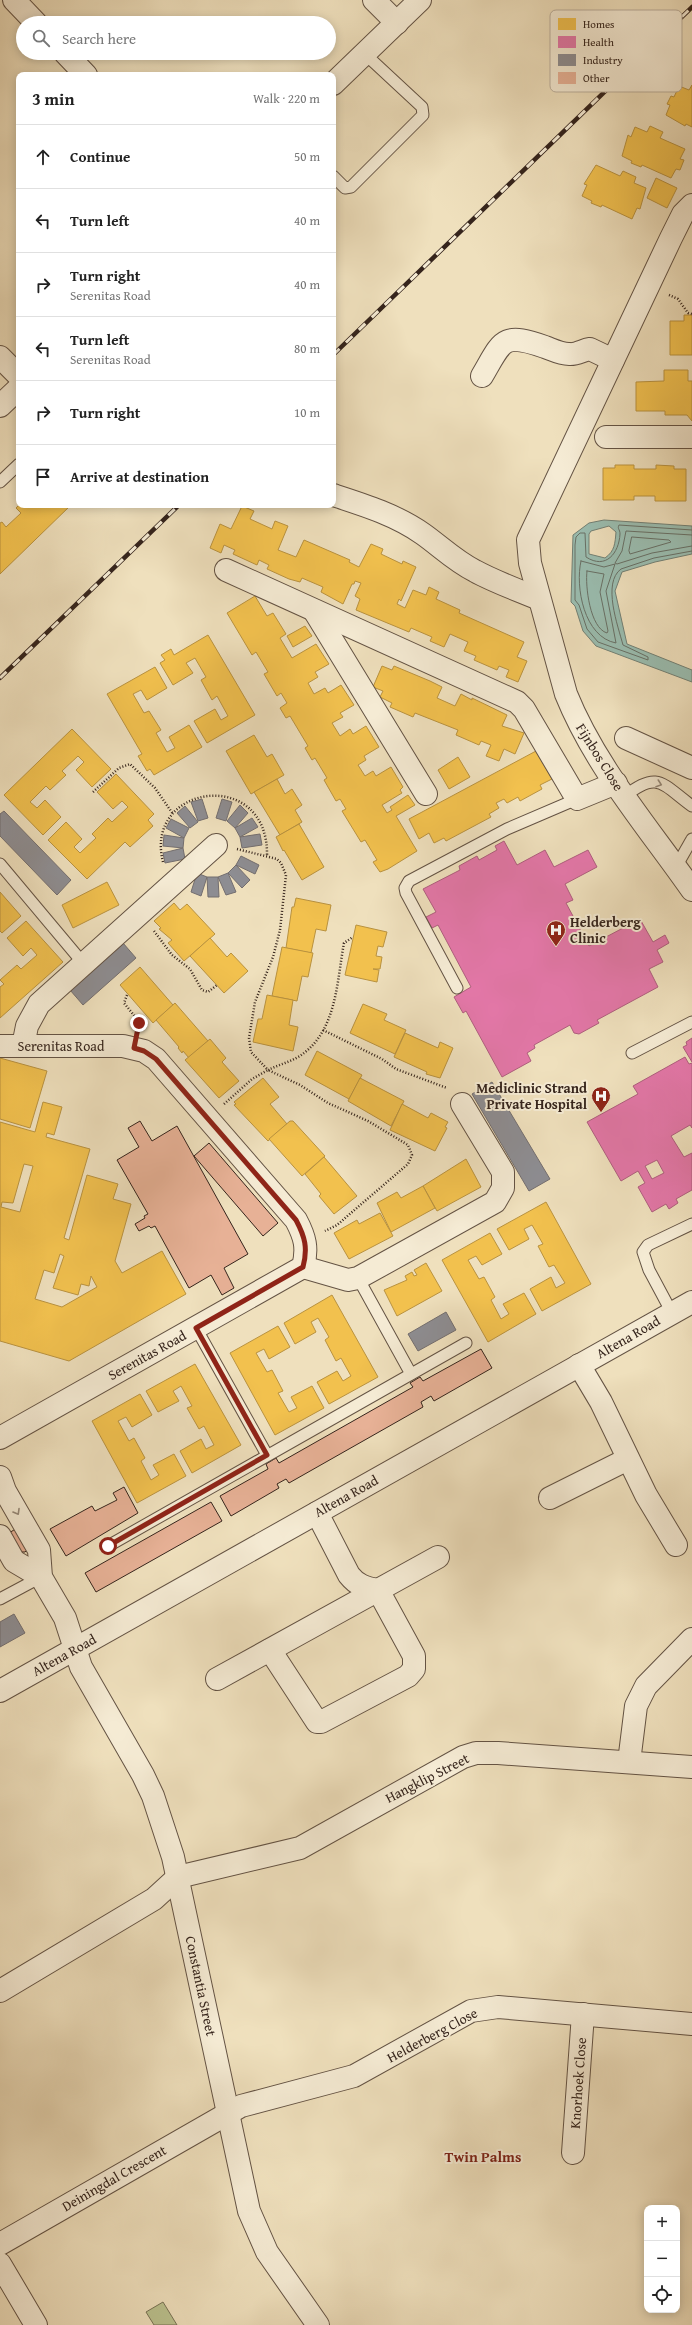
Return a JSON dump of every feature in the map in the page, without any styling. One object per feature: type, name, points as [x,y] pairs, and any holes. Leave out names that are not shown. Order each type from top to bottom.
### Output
[{"type":"street","points":[[14,0],[29,16]]},
{"type":"street","points":[[374,0],[397,23]]},
{"type":"street","points":[[336,81],[420,0]]},
{"type":"street","points":[[72,60],[83,72]]},
{"type":"street","name":"Fijnbos Close","points":[[692,205],[683,214],[528,540],[530,563],[566,694],[574,713],[620,790],[692,890]]},
{"type":"street","points":[[482,376],[505,341],[514,339],[524,340],[570,355],[590,349],[613,360]]},
{"type":"street","points":[[0,357],[16,373]]},
{"type":"street","points":[[0,406],[16,391]]},
{"type":"street","points":[[606,437],[692,437]]},
{"type":"street","points":[[336,496],[376,510],[407,524],[423,534],[451,558],[475,572],[541,603]]},
{"type":"street","points":[[226,570],[315,612],[517,702],[524,709],[576,799],[620,790]]},
{"type":"street","points":[[315,612],[426,794]]},
{"type":"street","points":[[626,738],[692,768]]},
{"type":"street","points":[[23,1046],[27,1026],[34,1011],[83,963],[216,845]]},
{"type":"street","name":"Serenitas Road","points":[[0,1046],[134,1048],[144,1051],[156,1059],[296,1220],[305,1237],[306,1256],[303,1267],[0,1438]]},
{"type":"street","points":[[303,1267],[348,1280],[358,1278],[495,1202],[501,1194],[504,1183],[503,1172],[462,1104]]},
{"type":"street","name":"Altena Road","points":[[0,1691],[692,1302]]},
{"type":"street","points":[[580,1365],[602,1402],[628,1459],[676,1545]]},
{"type":"street","points":[[550,1498],[628,1459]]},
{"type":"street","points":[[0,1477],[5,1491],[39,1550],[41,1576],[65,1618],[75,1649]]},
{"type":"street","points":[[317,1513],[352,1578],[366,1588],[378,1590]]},
{"type":"street","points":[[0,1536],[14,1561],[41,1576]]},
{"type":"street","points":[[217,1679],[438,1557]]},
{"type":"street","points":[[270,1650],[317,1722],[321,1722],[408,1676],[414,1668],[414,1656],[378,1590]]},
{"type":"street","points":[[629,1762],[636,1706],[646,1686],[692,1639]]},
{"type":"street","name":"Constantia Street","points":[[75,1649],[81,1667],[143,1775],[163,1822],[178,1877],[249,2211],[267,2252],[318,2325]]},
{"type":"street","name":"Hangklip Street","points":[[178,1877],[300,1848],[450,1763],[476,1753],[498,1753],[692,1767]]},
{"type":"street","points":[[0,1990],[154,1899],[178,1877]]},
{"type":"street","name":"Helderberg Close","points":[[228,2113],[241,2106],[354,2076],[471,2011],[498,2007],[692,2024]]},
{"type":"street","name":"Knorhoek Close","points":[[573,2153],[583,2014]]},
{"type":"street","name":"Deiningdal Crescent","points":[[0,2244],[228,2113]]},
{"type":"street","points":[[0,2264],[36,2325]]},
{"type":"lane","points":[[336,179],[345,188],[351,187],[424,112],[422,107],[365,54]]},
{"type":"lane","points":[[0,482],[16,467]]},
{"type":"lane","points":[[620,790],[642,783],[661,782],[692,806]]},
{"type":"lane","points":[[457,988],[406,894],[406,885],[409,881],[507,829],[576,799]]},
{"type":"lane","points":[[676,867],[692,839]]},
{"type":"lane","points":[[0,864],[83,963]]},
{"type":"lane","points":[[632,1053],[692,1022]]},
{"type":"lane","points":[[672,1313],[649,1270],[643,1252],[648,1245],[692,1224]]},
{"type":"lane","points":[[358,1278],[411,1374]]},
{"type":"lane","points":[[196,1328],[267,1455]]},
{"type":"lane","points":[[108,1546],[466,1343]]},
{"type":"lane","points":[[0,1599],[41,1576]]},
{"type":"path","points":[[649,284],[678,299],[688,314],[692,314]]},
{"type":"path","points":[[93,792],[119,768],[130,764],[154,788],[173,814]]},
{"type":"path","points":[[216,845],[277,859],[281,863],[286,874],[277,943],[255,1002],[249,1038],[251,1052],[268,1070],[300,1085],[328,1103],[368,1120],[402,1141],[411,1150],[408,1164],[337,1225],[321,1233],[305,1237]]},
{"type":"path","points":[[138,914],[172,955],[190,969],[202,990],[208,992],[217,985]]},
{"type":"path","points":[[208,1119],[252,1079],[303,1054],[312,1047],[323,1030],[334,1004],[344,943],[353,936]]},
{"type":"path","points":[[127,995],[124,1003],[139,1023]]},
{"type":"path","points":[[134,1048],[139,1023],[144,1015]]},
{"type":"path","points":[[323,1030],[382,1059],[396,1069],[446,1087],[462,1104]]},
{"type":"green space","points":[[163,2302],[177,2325],[154,2325],[146,2312]]},
{"type":"water","points":[[604,520],[692,526],[692,554],[655,562],[622,572],[615,591],[627,644],[692,670],[692,682],[596,646],[583,631],[575,606],[571,602],[573,535],[589,523]],"holes":[[[609,526],[616,532],[614,546],[611,553],[605,558],[589,554],[589,534],[591,531]]]},
{"type":"building: Homes","points":[[692,85],[692,127],[686,124],[685,126],[666,115],[670,105],[667,104],[671,96],[674,97],[676,92],[682,92],[682,87],[689,90]]},
{"type":"building: Homes","points":[[650,126],[663,132],[660,138],[685,149],[680,159],[684,160],[680,170],[676,169],[671,178],[642,165],[641,167],[631,163],[632,161],[622,156],[628,135],[631,137],[635,127],[647,132]]},
{"type":"building: Homes","points":[[596,165],[620,176],[623,171],[636,177],[634,183],[646,188],[640,209],[637,208],[632,219],[602,205],[601,207],[591,203],[592,201],[582,196],[587,185],[584,184]]},
{"type":"building: Homes","points":[[656,178],[677,188],[667,208],[647,198]]},
{"type":"building: Homes","points":[[684,315],[692,315],[692,355],[670,355],[670,321],[684,321]]},
{"type":"building: Homes","points":[[664,370],[688,370],[688,381],[692,381],[692,421],[687,415],[665,415],[665,411],[636,411],[636,382],[664,381]]},
{"type":"building: Homes","points":[[615,465],[634,465],[634,469],[656,469],[656,465],[674,466],[674,469],[686,469],[686,501],[655,501],[655,496],[634,496],[634,500],[603,500],[603,468],[615,468]]},
{"type":"building: Homes","points":[[16,508],[68,508],[0,574],[0,523],[2,522],[6,527],[21,513]]},
{"type":"building: Homes","points":[[241,508],[247,508],[254,511],[250,519],[272,529],[275,521],[288,526],[278,550],[296,557],[304,540],[350,560],[349,562],[359,567],[371,544],[383,549],[381,554],[402,564],[403,561],[416,567],[401,601],[399,599],[397,604],[405,608],[413,590],[426,595],[429,587],[439,592],[436,599],[460,610],[459,613],[524,642],[517,657],[527,661],[518,682],[506,677],[509,670],[499,666],[497,670],[474,660],[476,656],[464,651],[468,642],[450,634],[444,647],[430,641],[432,637],[411,628],[409,632],[356,610],[360,599],[355,596],[361,583],[355,581],[354,584],[352,584],[343,604],[321,592],[323,587],[302,578],[300,582],[289,579],[267,569],[269,565],[259,560],[257,565],[233,554],[235,550],[224,545],[221,553],[210,548],[220,524],[231,529]]},
{"type":"building: Homes","points":[[255,596],[267,616],[273,613],[286,634],[280,638],[292,658],[316,644],[329,664],[315,672],[318,677],[308,683],[314,694],[325,688],[328,693],[341,685],[354,705],[340,713],[343,717],[332,723],[340,736],[350,729],[353,734],[366,726],[379,747],[364,756],[366,760],[358,765],[365,776],[373,771],[376,776],[391,767],[403,787],[400,790],[402,793],[382,805],[387,813],[392,810],[390,807],[408,795],[415,805],[396,816],[417,851],[388,869],[380,872],[373,862],[377,860],[365,840],[361,842],[342,811],[346,809],[340,799],[336,801],[324,780],[327,778],[315,758],[312,760],[305,748],[308,746],[290,716],[286,718],[280,708],[287,703],[281,693],[277,696],[264,674],[268,672],[256,652],[252,655],[227,613]]},
{"type":"building: Homes","points":[[305,626],[312,636],[293,647],[287,636]]},
{"type":"building: Homes","points":[[208,635],[255,715],[207,743],[194,721],[215,709],[221,720],[228,716],[217,696],[212,700],[201,680],[206,677],[195,658],[186,663],[193,673],[173,685],[160,663],[165,660],[161,655],[171,649],[174,655]]},
{"type":"building: Homes","points":[[382,666],[392,670],[394,666],[442,687],[437,698],[455,706],[461,694],[507,715],[502,726],[524,733],[515,754],[504,749],[499,761],[486,756],[491,745],[481,741],[479,745],[456,735],[458,730],[415,713],[413,717],[390,707],[392,703],[380,697],[383,691],[373,687]]},
{"type":"building: Homes","points":[[155,667],[167,688],[147,700],[141,690],[133,694],[144,713],[149,711],[161,730],[156,733],[167,752],[175,748],[169,737],[189,725],[202,747],[154,775],[150,769],[147,771],[138,756],[142,754],[107,694]]},
{"type":"building: Homes","points":[[72,729],[111,769],[92,787],[76,770],[84,762],[78,756],[62,771],[66,775],[50,790],[46,786],[30,802],[37,808],[45,800],[61,817],[43,835],[4,795]]},
{"type":"building: Homes","points":[[254,735],[267,757],[272,754],[284,775],[251,794],[226,751]]},
{"type":"building: Homes","points":[[536,751],[552,779],[540,785],[542,789],[520,801],[518,797],[507,803],[504,799],[496,803],[499,808],[489,814],[491,817],[446,841],[444,838],[434,843],[429,833],[419,839],[409,819]]},
{"type":"building: Homes","points":[[458,757],[470,777],[449,789],[438,770]]},
{"type":"building: Homes","points":[[116,774],[154,814],[148,820],[153,826],[130,847],[125,842],[87,879],[48,840],[66,822],[82,839],[74,847],[80,853],[96,838],[92,834],[108,818],[112,822],[128,807],[122,801],[113,809],[97,792]]},
{"type":"building: Homes","points":[[277,779],[285,794],[292,789],[302,805],[295,810],[302,822],[280,835],[254,792]]},
{"type":"building: Homes","points":[[299,824],[324,867],[302,880],[284,850],[283,851],[276,837]]},
{"type":"building: Homes","points":[[107,882],[119,905],[73,928],[62,905]]},
{"type":"building: Homes","points":[[0,892],[21,916],[2,933],[0,931]]},
{"type":"building: Homes","points":[[296,898],[331,905],[326,931],[316,929],[311,953],[286,948],[292,907],[294,907]]},
{"type":"building: Homes","points":[[174,903],[180,910],[187,904],[215,934],[184,961],[168,943],[172,940],[159,929],[161,928],[154,921]]},
{"type":"building: Homes","points":[[26,921],[63,962],[0,1018],[0,987],[4,984],[0,980],[17,965],[21,969],[37,955],[31,948],[23,956],[7,938]]},
{"type":"building: Homes","points":[[356,925],[387,932],[383,947],[378,946],[376,956],[382,957],[380,969],[373,969],[379,970],[377,982],[345,975]]},
{"type":"building: Homes","points":[[210,938],[227,957],[231,953],[248,971],[224,993],[190,956]]},
{"type":"building: Homes","points":[[282,947],[313,953],[308,977],[302,976],[297,1001],[272,996]]},
{"type":"building: Homes","points":[[140,967],[173,1005],[153,1023],[120,985]]},
{"type":"building: Homes","points":[[267,995],[293,1000],[289,1025],[298,1027],[293,1051],[253,1042],[258,1019],[262,1019]]},
{"type":"building: Homes","points":[[175,1003],[208,1041],[189,1058],[183,1051],[182,1053],[178,1048],[179,1047],[156,1020]]},
{"type":"building: Homes","points":[[363,1004],[387,1014],[384,1020],[406,1030],[395,1054],[350,1033]]},
{"type":"building: Homes","points":[[405,1033],[438,1048],[440,1042],[453,1048],[440,1078],[426,1074],[427,1072],[394,1057]]},
{"type":"building: Homes","points":[[210,1039],[226,1058],[222,1062],[239,1081],[219,1098],[185,1060]]},
{"type":"building: Homes","points":[[317,1051],[362,1075],[349,1099],[305,1075]]},
{"type":"building: Homes","points":[[0,1058],[47,1071],[30,1128],[0,1119]]},
{"type":"building: Homes","points":[[263,1078],[279,1097],[270,1104],[287,1124],[268,1141],[234,1105],[236,1104],[234,1102]]},
{"type":"building: Homes","points":[[360,1078],[404,1101],[391,1126],[348,1101]]},
{"type":"building: Homes","points":[[43,1102],[62,1107],[54,1135],[47,1133],[46,1137],[90,1149],[64,1238],[69,1240],[87,1175],[118,1184],[113,1199],[131,1204],[115,1261],[122,1273],[162,1251],[186,1294],[69,1361],[0,1341],[0,1122],[35,1132]],"holes":[[[24,1164],[33,1166],[20,1212],[1,1207],[2,1202],[13,1203]],[[60,1254],[64,1256],[53,1288],[78,1295],[81,1284],[89,1286],[91,1276],[97,1287],[62,1307],[35,1299],[44,1270],[54,1273]]]},
{"type":"building: Homes","points":[[402,1104],[428,1118],[431,1113],[448,1122],[445,1127],[447,1128],[435,1151],[390,1130]]},
{"type":"building: Homes","points":[[290,1121],[293,1121],[325,1156],[302,1176],[269,1139]]},
{"type":"building: Homes","points":[[324,1157],[357,1196],[334,1214],[319,1196],[321,1194],[305,1174]]},
{"type":"building: Homes","points":[[466,1159],[481,1187],[437,1211],[423,1186]]},
{"type":"building: Homes","points":[[423,1186],[435,1208],[391,1232],[377,1203],[397,1192],[401,1198]]},
{"type":"building: Homes","points":[[546,1202],[591,1284],[542,1311],[530,1289],[551,1277],[556,1288],[565,1283],[554,1265],[549,1267],[538,1246],[543,1244],[532,1225],[524,1229],[529,1239],[509,1250],[497,1229]]},
{"type":"building: Homes","points":[[380,1213],[393,1236],[349,1259],[334,1233],[357,1220],[359,1224]]},
{"type":"building: Homes","points":[[490,1233],[502,1254],[482,1265],[476,1256],[468,1260],[479,1279],[484,1277],[495,1297],[491,1300],[501,1319],[509,1314],[503,1304],[524,1293],[536,1314],[488,1342],[442,1260]]},
{"type":"building: Homes","points":[[426,1263],[442,1291],[397,1316],[384,1290],[407,1280],[405,1276],[412,1272],[414,1276],[417,1275],[414,1270]]},
{"type":"building: Homes","points":[[332,1295],[378,1377],[329,1404],[317,1382],[337,1371],[343,1381],[351,1376],[341,1358],[336,1361],[325,1340],[329,1337],[318,1318],[311,1322],[316,1332],[295,1344],[284,1323]]},
{"type":"building: Homes","points":[[278,1326],[290,1347],[269,1359],[264,1349],[256,1353],[267,1372],[272,1370],[283,1391],[278,1393],[289,1412],[297,1408],[291,1397],[312,1386],[324,1408],[275,1435],[230,1353]]},
{"type":"building: Homes","points":[[195,1364],[241,1445],[192,1473],[180,1451],[201,1439],[206,1449],[214,1445],[204,1426],[199,1429],[187,1408],[192,1406],[181,1386],[173,1391],[179,1401],[158,1412],[146,1391]]},
{"type":"building: Homes","points":[[140,1394],[152,1415],[132,1427],[126,1417],[118,1421],[129,1441],[134,1438],[145,1458],[141,1461],[151,1480],[159,1475],[153,1465],[174,1454],[186,1476],[137,1503],[92,1421]]},
{"type":"building: Health","points":[[504,841],[517,865],[545,850],[554,867],[588,850],[597,867],[565,884],[573,900],[566,903],[589,946],[640,919],[653,942],[665,935],[669,943],[657,950],[663,962],[649,969],[658,987],[597,1020],[599,1023],[579,1034],[574,1033],[570,1025],[534,1045],[535,1048],[527,1053],[531,1061],[502,1077],[466,1011],[463,1013],[454,997],[471,987],[438,925],[432,928],[426,917],[436,912],[423,889],[460,870],[459,866],[477,856],[479,860],[497,850],[495,846]]},
{"type":"building: Health","points":[[692,1038],[692,1062],[683,1047],[687,1045],[686,1042]]},
{"type":"building: Health","points":[[685,1057],[689,1064],[692,1063],[692,1128],[690,1125],[671,1136],[684,1157],[692,1153],[692,1190],[676,1199],[678,1203],[669,1209],[666,1204],[652,1212],[638,1187],[645,1183],[638,1171],[621,1181],[587,1122],[638,1094],[633,1086]],"holes":[[[657,1160],[664,1173],[652,1179],[645,1166]]]},
{"type":"building: Industry","points":[[202,799],[208,818],[198,821],[191,802]]},
{"type":"building: Industry","points":[[222,799],[232,802],[226,821],[216,818]]},
{"type":"building: Industry","points":[[240,805],[248,813],[235,828],[227,821]]},
{"type":"building: Industry","points":[[185,806],[198,822],[190,828],[177,813]]},
{"type":"building: Industry","points":[[4,811],[71,880],[57,895],[0,836],[0,814]]},
{"type":"building: Industry","points":[[252,818],[258,827],[240,837],[235,828]]},
{"type":"building: Industry","points":[[171,819],[189,828],[184,838],[166,828]]},
{"type":"building: Industry","points":[[260,834],[262,845],[242,848],[240,837]]},
{"type":"building: Industry","points":[[164,835],[184,838],[183,848],[163,846]]},
{"type":"building: Industry","points":[[183,848],[185,859],[165,863],[163,853]]},
{"type":"building: Industry","points":[[241,856],[259,865],[255,874],[236,865]]},
{"type":"building: Industry","points":[[236,865],[250,880],[242,888],[228,873]]},
{"type":"building: Industry","points":[[197,873],[207,877],[201,896],[191,892]]},
{"type":"building: Industry","points":[[228,873],[236,892],[226,895],[218,877]]},
{"type":"building: Industry","points":[[207,877],[218,877],[219,897],[208,897]]},
{"type":"building: Industry","points":[[123,943],[136,958],[83,1005],[70,990]]},
{"type":"building: Industry","points":[[492,1082],[550,1179],[529,1191],[472,1094]]},
{"type":"building: Industry","points":[[446,1312],[456,1330],[418,1351],[408,1334]]},
{"type":"building: Industry","points":[[14,1614],[25,1633],[0,1647],[0,1622]]},
{"type":"building: Other","points":[[140,1121],[152,1141],[177,1126],[248,1254],[224,1268],[234,1288],[222,1295],[211,1275],[189,1288],[155,1226],[151,1228],[149,1226],[139,1231],[135,1224],[145,1218],[144,1216],[148,1214],[117,1160],[139,1147],[128,1128]]},
{"type":"building: Other","points":[[209,1143],[278,1223],[263,1236],[194,1156]]},
{"type":"building: Other","points":[[481,1349],[492,1368],[434,1401],[431,1396],[421,1402],[423,1407],[289,1483],[286,1479],[277,1484],[279,1488],[231,1516],[220,1496],[268,1469],[266,1464],[276,1458],[279,1463],[413,1387],[410,1383],[420,1377],[423,1381]]},
{"type":"building: Other","points":[[124,1487],[138,1513],[66,1556],[50,1529],[92,1506],[95,1511],[117,1500],[113,1493]]},
{"type":"building: Other","points":[[211,1502],[222,1521],[96,1592],[85,1573]]},
{"type":"building: Other","points":[[17,1528],[27,1550],[25,1552],[20,1552],[9,1533]]},
{"type":"railway","points":[[682,17],[692,7]]},
{"type":"railway","points":[[336,352],[604,92]]},
{"type":"railway","points":[[0,678],[176,508]]},
{"type":"place","name":"Helderberg Clinic","points":[[556,947]]},
{"type":"place","name":"Mediclinic Strand Private Hospital","points":[[601,1113]]},
{"type":"district","name":"Twin Palms","points":[[483,2157]]},
{"type":"route","points":[[108,1546],[267,1455],[196,1328],[303,1267],[306,1256],[305,1237],[296,1220],[274,1197],[156,1059],[144,1051],[134,1048],[139,1023]]}]
